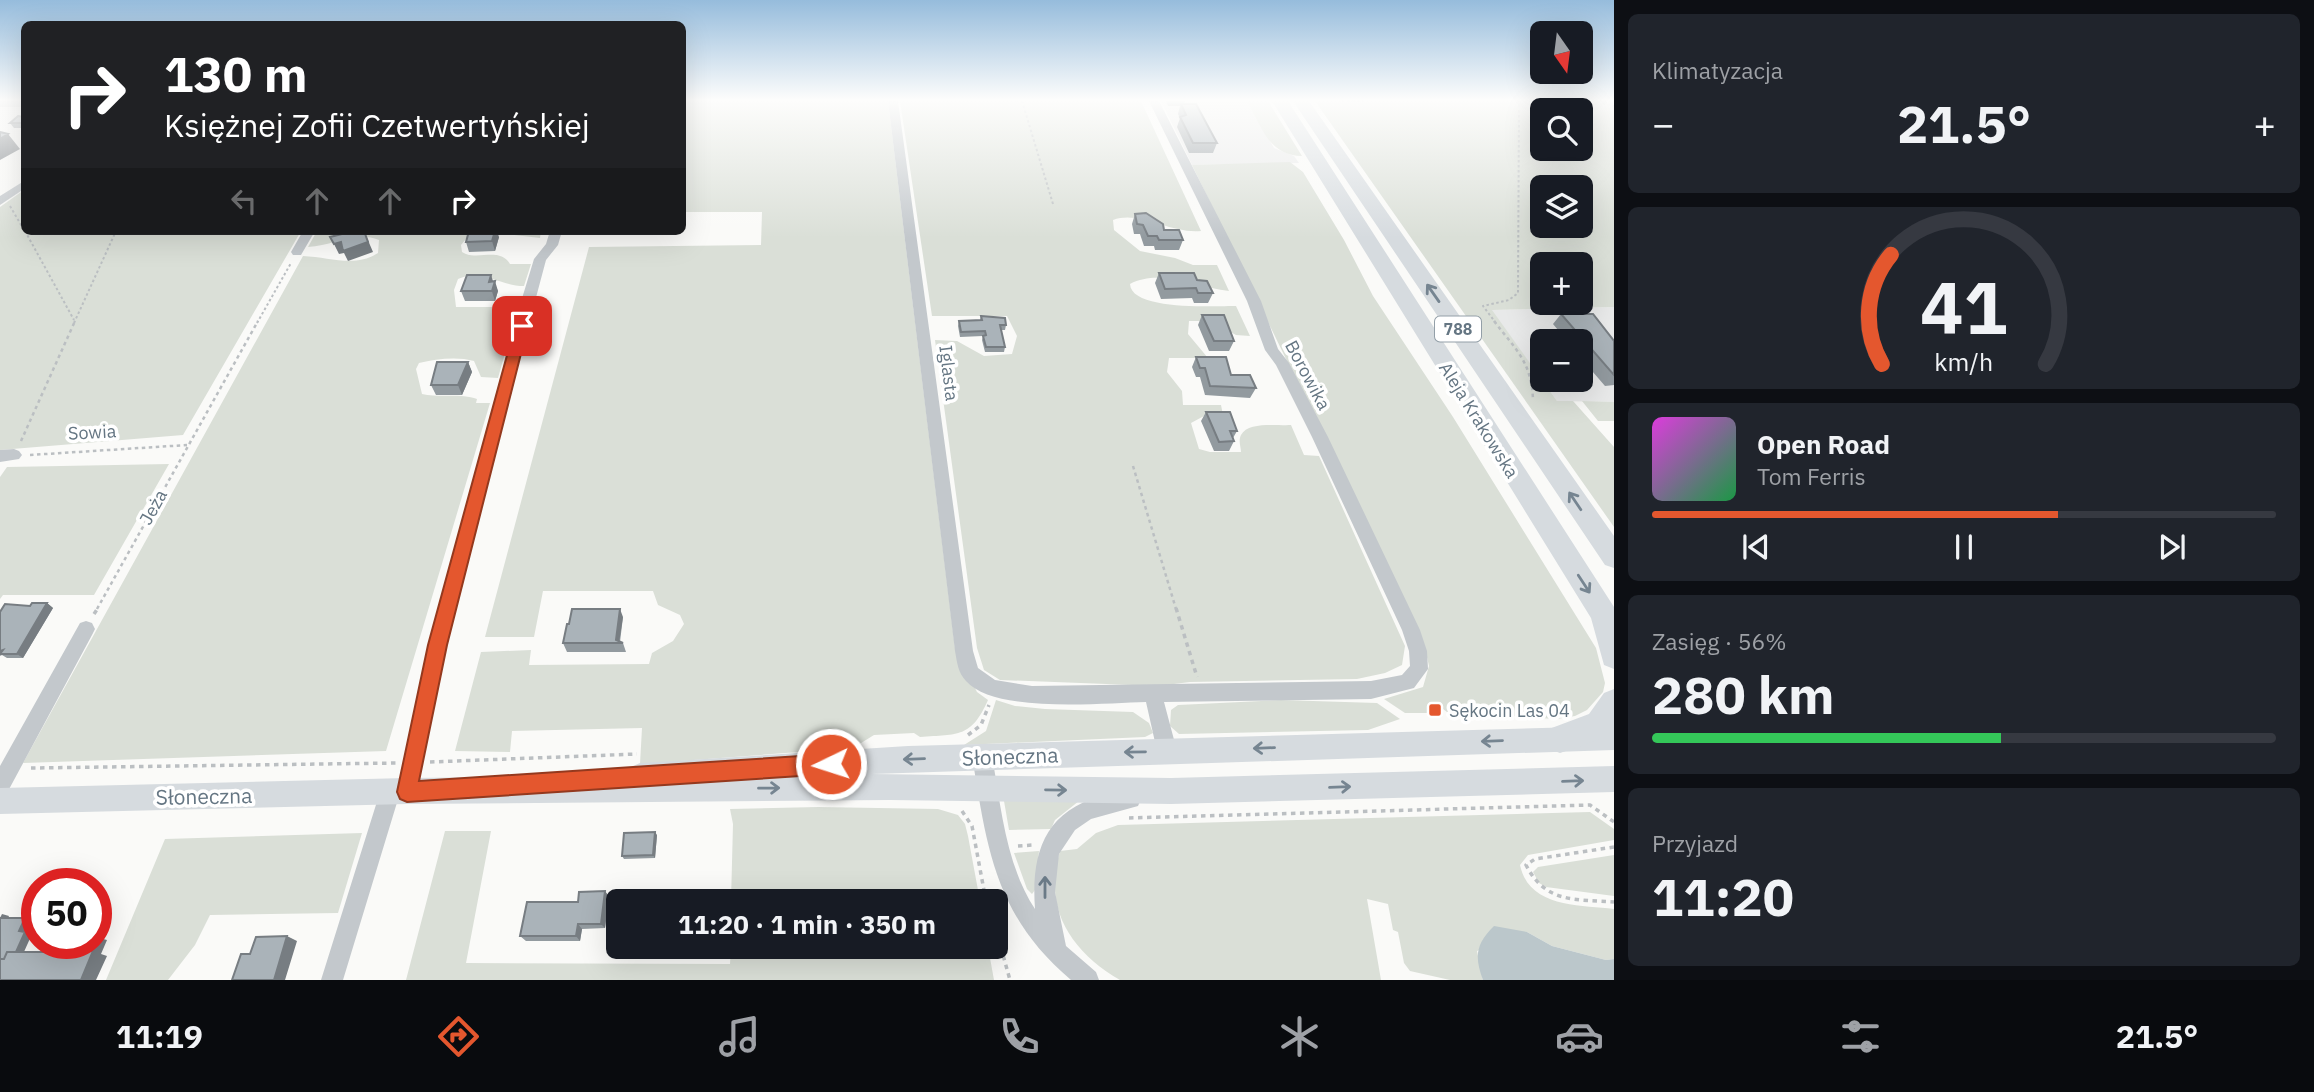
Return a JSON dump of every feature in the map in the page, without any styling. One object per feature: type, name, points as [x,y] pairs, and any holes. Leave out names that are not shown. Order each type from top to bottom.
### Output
[{"type":"main road","name":"Aleja Krakowska","points":[[1309,147],[1609,623],[1614,656]]},
{"type":"main road","name":"Aleja Krakowska","points":[[1332,147],[1614,557]]},
{"type":"main road","points":[[1560,739],[1593,728],[1604,721],[1614,703]]},
{"type":"main road","name":"Słoneczna","points":[[398,792],[973,748],[1167,751],[1614,738]]},
{"type":"main road","name":"Słoneczna","points":[[0,801],[398,792],[901,786],[1171,792],[1614,779]]},
{"type":"street","name":"Iglasta","points":[[899,147],[967,668],[973,676],[996,687]]},
{"type":"street","name":"Borowika","points":[[1179,147],[1254,301],[1272,351],[1282,363],[1320,437],[1411,630],[1418,651],[1419,669],[1407,682],[1371,690],[1202,693]]},
{"type":"street","points":[[3,199],[21,186]]},
{"type":"street","points":[[297,252],[307,235]]},
{"type":"street","points":[[332,980],[398,792],[414,763],[438,645],[527,304],[540,259],[552,245],[555,235]]},
{"type":"street","points":[[0,786],[86,629]]},
{"type":"street","points":[[996,687],[1032,695],[1202,693]]},
{"type":"street","points":[[1153,694],[1167,751]]},
{"type":"street","points":[[973,748],[988,790],[1007,881],[1023,911],[1057,954],[1088,980]]},
{"type":"street","points":[[1057,954],[1047,915],[1044,885],[1046,861],[1059,833],[1084,812],[1171,792]]},
{"type":"path","points":[[1036,147],[1053,204]]},
{"type":"path","points":[[1518,147],[1520,160],[1516,266],[1518,293],[1509,300],[1483,306],[1527,365],[1532,377],[1533,399]]},
{"type":"path","points":[[3,199],[21,225]]},
{"type":"path","points":[[27,235],[75,321]]},
{"type":"path","points":[[7,456],[75,321],[114,235]]},
{"type":"path","name":"Jeża","points":[[86,629],[297,252]]},
{"type":"path","name":"Sowia","points":[[7,456],[187,445]]},
{"type":"path","points":[[1133,466],[1202,693]]},
{"type":"path","points":[[973,748],[996,687]]},
{"type":"path","points":[[9,768],[414,763],[646,753]]},
{"type":"path","points":[[1119,820],[1590,805],[1614,822]]},
{"type":"path","points":[[959,808],[972,826],[984,889]]},
{"type":"path","points":[[1614,847],[1535,859],[1526,865],[1534,883],[1549,894],[1614,902]]},
{"type":"path","points":[[1004,959],[1010,980]]},
{"type":"shaded area","points":[[686,147],[894,147],[955,648],[977,692],[988,700],[982,712],[969,728],[954,734],[920,737],[914,733],[874,735],[853,748],[640,764],[642,728],[512,731],[510,752],[455,751],[481,652],[531,650],[529,665],[649,664],[652,653],[673,641],[684,624],[680,615],[658,605],[653,591],[543,591],[534,637],[485,637],[589,247],[761,245],[762,212],[686,212]]},
{"type":"shaded area","points":[[907,147],[1162,147],[1201,231],[1178,229],[1134,218],[1113,220],[1114,230],[1140,251],[1175,258],[1193,265],[1217,265],[1229,291],[1179,280],[1154,278],[1130,284],[1134,293],[1159,303],[1236,306],[1250,336],[1236,335],[1210,321],[1189,321],[1188,334],[1208,358],[1169,358],[1167,372],[1182,391],[1183,405],[1221,405],[1223,415],[1204,416],[1191,423],[1199,449],[1210,452],[1241,452],[1240,437],[1250,428],[1291,425],[1304,455],[1319,456],[1405,646],[1402,665],[1385,673],[1357,679],[1190,682],[1158,686],[1000,680],[984,670],[977,648],[935,340],[957,341],[984,356],[1012,354],[1017,336],[1007,316],[932,316]]},
{"type":"shaded area","points":[[1183,147],[1273,147],[1294,156],[1299,163],[1192,165]]},
{"type":"shaded area","points":[[1276,147],[1296,147],[1302,156],[1290,154]]},
{"type":"shaded area","points":[[1347,147],[1530,147],[1530,161],[1593,161],[1593,147],[1614,147],[1614,307],[1593,308],[1593,252],[1530,252],[1530,309],[1492,310],[1530,363],[1530,392],[1551,392],[1557,401],[1573,401],[1614,447],[1614,527]]},
{"type":"shaded area","points":[[1290,162],[1303,172],[1344,240],[1373,296],[1453,417],[1596,648],[1605,683],[1603,692],[1587,710],[1575,716],[1556,719],[1447,712],[1439,706],[1427,706],[1427,713],[1405,713],[1384,699],[1423,687],[1429,666],[1424,644],[1192,165]]},
{"type":"shaded area","points":[[21,192],[21,235],[299,235],[183,435],[0,450],[0,207]]},
{"type":"shaded area","points":[[315,235],[469,235],[461,245],[462,252],[468,255],[494,255],[510,264],[531,264],[524,286],[475,275],[458,279],[454,290],[456,307],[518,307],[498,378],[481,377],[474,361],[461,359],[419,363],[416,369],[422,394],[464,396],[477,399],[476,403],[490,403],[386,751],[23,763],[303,256],[360,260],[378,253],[379,240],[361,237],[308,247]]},
{"type":"shaded area","points":[[515,235],[540,235],[540,238]]},
{"type":"shaded area","points":[[1614,307],[1614,402],[1557,401],[1550,392],[1593,392],[1593,329],[1530,329],[1530,364],[1491,310],[1530,309],[1530,315],[1593,315],[1593,308]]},
{"type":"shaded area","points":[[1582,401],[1614,402],[1614,421],[1598,421]]},
{"type":"shaded area","points":[[169,464],[94,595],[3,595],[0,599],[0,477],[7,467]]},
{"type":"shaded area","points":[[996,700],[1015,706],[1045,709],[1133,712],[1149,723],[1153,733],[1145,737],[964,745],[986,731]]},
{"type":"shaded area","points":[[1281,700],[1377,703],[1400,719],[1368,730],[1179,734],[1170,726],[1171,710],[1178,705]]},
{"type":"shaded area","points":[[1004,801],[1079,801],[1055,820],[1051,829],[1009,830]]},
{"type":"shaded area","points":[[730,809],[938,809],[958,815],[965,824],[978,889],[731,889],[733,824]]},
{"type":"shaded area","points":[[1590,812],[1614,829],[1614,840],[1528,855],[1520,865],[1525,879],[1545,897],[1572,905],[1614,909],[1614,959],[1606,960],[1552,946],[1527,932],[1477,951],[1483,980],[1450,980],[1410,971],[1404,963],[1398,932],[1393,930],[1388,904],[1367,899],[1381,980],[1120,980],[1103,969],[1075,942],[1058,910],[1055,872],[1060,851],[1077,849],[1096,833],[1118,825]]},
{"type":"shaded area","points":[[445,831],[491,831],[466,963],[730,964],[730,959],[990,959],[994,980],[406,980]]},
{"type":"shaded area","points":[[362,833],[338,913],[210,915],[195,945],[168,980],[106,980],[165,839]]},
{"type":"shaded area","points":[[1039,851],[1035,890],[1032,894],[1027,889],[1014,853]]},
{"type":"shaded area","points":[[1614,855],[1614,896],[1546,887],[1539,883],[1533,872],[1538,867]]},
{"type":"shaded area","points":[[1494,926],[1527,932],[1552,946],[1606,960],[1614,959],[1614,980],[1483,980],[1478,964],[1478,951],[1483,939]]},
{"type":"building","points":[[1146,213],[1163,224],[1164,230],[1179,230],[1183,240],[1159,240],[1157,236],[1148,236],[1143,225],[1137,224],[1135,214]]},
{"type":"building","points":[[365,235],[368,242],[343,251],[341,242],[334,244],[330,237]]},
{"type":"building","points":[[468,235],[494,235],[492,241],[466,242]]},
{"type":"building","points":[[1159,273],[1194,273],[1197,280],[1207,281],[1213,293],[1198,293],[1196,288],[1165,289]]},
{"type":"building","points":[[467,275],[491,275],[489,282],[495,281],[492,291],[461,291]]},
{"type":"building","points":[[1593,314],[1614,341],[1614,375],[1593,351],[1593,329],[1574,329],[1562,315]]},
{"type":"building","points":[[1202,315],[1224,315],[1234,341],[1214,341]]},
{"type":"building","points":[[981,316],[1005,318],[1006,325],[1000,325],[1005,347],[986,347],[983,336],[986,335],[985,331],[961,332],[959,321],[982,320]]},
{"type":"building","points":[[1196,357],[1226,357],[1231,375],[1250,375],[1256,388],[1210,386],[1205,368],[1200,368]]},
{"type":"building","points":[[437,362],[468,362],[458,385],[431,385]]},
{"type":"building","points":[[1206,412],[1230,412],[1237,431],[1230,431],[1234,441],[1219,442]]},
{"type":"building","points":[[32,603],[47,603],[17,654],[0,654],[3,650],[0,651],[0,612],[5,604],[30,606]]},
{"type":"building","points":[[572,609],[620,609],[616,640],[623,643],[563,643]]},
{"type":"building","points":[[655,832],[653,855],[622,856],[624,833]]},
{"type":"building","points":[[605,891],[601,924],[578,924],[576,936],[520,936],[527,902],[578,902],[579,892]]},
{"type":"building","points":[[0,918],[21,918],[21,941],[16,952],[7,952],[4,959],[0,959]]},
{"type":"building","points":[[287,936],[274,980],[232,980],[241,954],[250,954],[256,937]]},
{"type":"building","points":[[7,952],[21,952],[21,959],[90,959],[81,980],[0,980],[0,959],[4,959]]},
{"type":"place","name":"Sękocin Las 04","points":[[1435,710]]},
{"type":"route","points":[[522,326],[438,645],[407,792],[831,764]]}]
